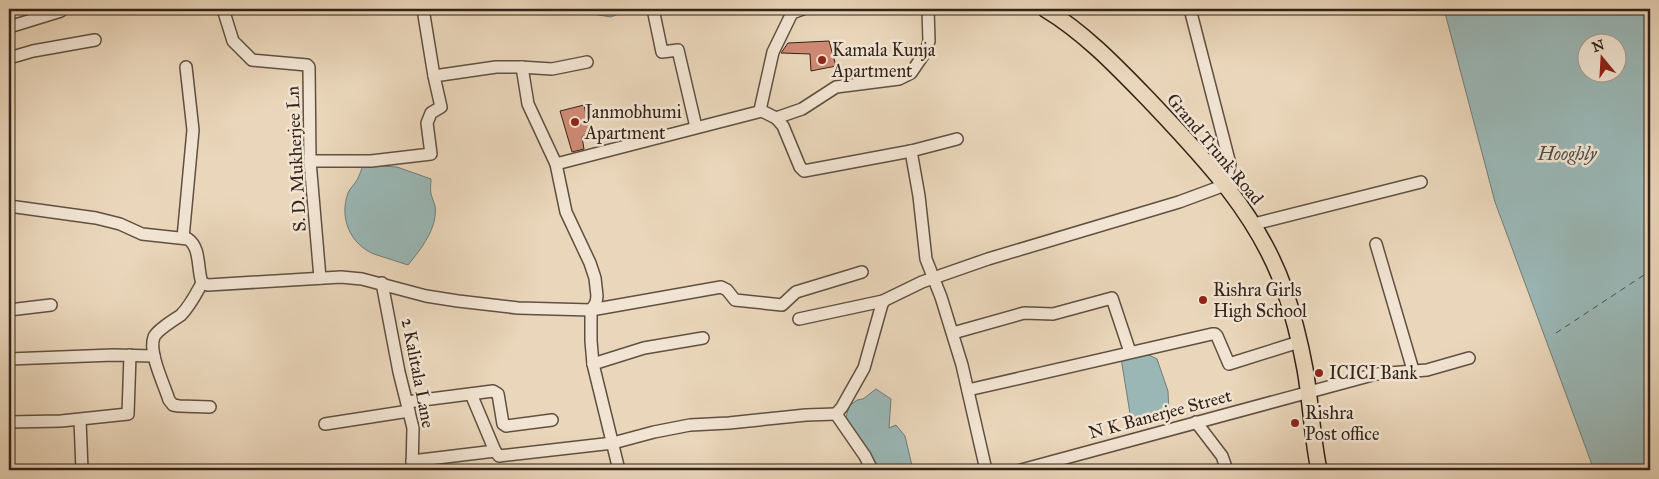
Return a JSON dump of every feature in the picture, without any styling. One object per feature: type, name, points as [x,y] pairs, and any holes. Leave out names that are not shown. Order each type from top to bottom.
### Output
[{"type":"main road","name":"Grand Trunk Road","points":[[1044,9],[1072,28],[1111,60],[1225,184],[1254,224],[1283,287],[1299,342],[1308,392],[1312,435],[1319,470]]},
{"type":"street","name":"S. D. Mukherjee Ln","points":[[223,9],[232,41],[252,60],[307,64],[309,67],[310,161],[320,278]]},
{"type":"street","points":[[653,9],[662,52],[678,50],[696,127]]},
{"type":"street","points":[[776,118],[802,109],[836,87],[899,79],[911,73],[926,50],[929,41],[928,9]]},
{"type":"street","points":[[799,319],[883,301],[889,296],[933,278],[1040,242],[1179,202],[1225,184],[1230,164],[1190,9]]},
{"type":"street","points":[[556,164],[696,127],[754,114],[760,110],[773,52],[795,10]]},
{"type":"street","points":[[9,26],[61,11]]},
{"type":"street","points":[[310,161],[370,161],[430,155],[427,123],[431,113],[441,107],[423,11]]},
{"type":"street","points":[[9,58],[33,51],[95,40]]},
{"type":"street","points":[[434,76],[487,68],[522,67],[552,70],[587,62]]},
{"type":"street","points":[[184,238],[193,130],[186,66]]},
{"type":"street","points":[[522,67],[528,104],[556,164],[566,212],[593,270],[597,296],[591,310],[590,341],[593,364],[619,470]]},
{"type":"street","points":[[760,110],[776,118],[783,126],[800,166],[804,171],[911,152],[957,139]]},
{"type":"street","points":[[911,152],[919,196],[926,259],[953,333],[986,470]]},
{"type":"street","points":[[1254,224],[1421,182]]},
{"type":"street","points":[[9,206],[96,218],[120,224],[142,234],[184,238],[193,243],[196,248],[202,283],[188,307],[155,335],[153,344],[154,356],[169,400],[173,405],[210,407]]},
{"type":"street","points":[[9,215],[29,209]]},
{"type":"street","points":[[1376,244],[1413,370]]},
{"type":"street","points":[[202,283],[208,285],[249,284],[320,278],[362,278],[426,296],[458,301],[518,308],[591,310],[720,287],[727,290],[735,300],[782,306],[796,292],[862,272]]},
{"type":"street","name":"2 Kalitala Lane","points":[[382,283],[399,372],[414,431],[412,466]]},
{"type":"street","points":[[953,333],[1024,313],[1049,315],[1111,298],[1114,300],[1130,352]]},
{"type":"street","points":[[471,394],[495,451],[502,456],[613,443],[690,425],[836,414],[864,368],[883,301]]},
{"type":"street","points":[[9,310],[51,305]]},
{"type":"street","points":[[968,390],[1214,334],[1218,336],[1228,363],[1231,364],[1299,342]]},
{"type":"street","points":[[593,364],[644,348],[702,338]]},
{"type":"street","points":[[9,422],[80,420],[128,414],[130,355]]},
{"type":"street","points":[[9,359],[154,356]]},
{"type":"street","name":"N K Banerjee Street","points":[[1021,470],[1376,374],[1427,370],[1469,358]]},
{"type":"street","points":[[325,424],[408,406],[492,391],[497,393],[506,426],[552,420]]},
{"type":"street","points":[[836,414],[865,456],[872,470]]},
{"type":"street","points":[[80,420],[82,470]]},
{"type":"street","points":[[1196,422],[1222,456],[1227,470]]},
{"type":"street","points":[[412,466],[495,451]]},
{"type":"water","points":[[582,9],[630,9],[611,17],[586,13]]},
{"type":"water","name":"Hooghly","points":[[1444,9],[1650,9],[1650,470],[1594,470],[1495,202]]},
{"type":"water","points":[[363,165],[397,167],[431,179],[431,192],[435,206],[434,222],[428,238],[408,265],[366,250],[353,237],[349,229],[345,212],[346,202],[348,193],[358,178]]},
{"type":"water","points":[[1147,354],[1157,359],[1168,391],[1169,413],[1152,424],[1132,426],[1121,358]]},
{"type":"water","points":[[876,389],[891,399],[889,428],[896,425],[905,436],[913,470],[874,470],[845,421],[849,406],[857,400],[863,399]]},
{"type":"building","name":"Kamala Kunja Apartment","points":[[829,41],[836,66],[811,71],[810,54],[781,53],[788,43]]},
{"type":"building","name":"Janmobhumi Apartment","points":[[584,105],[590,133],[582,137],[584,149],[572,152],[560,111]]},
{"type":"ferry route","points":[[1556,333],[1650,271]]},
{"type":"place","name":"Kamala Kunja Apartment","points":[[822,60]]},
{"type":"place","name":"Janmobhumi Apartment","points":[[575,122]]},
{"type":"place","name":"Rishra Girls High School","points":[[1203,300]]},
{"type":"place","name":"ICICI Bank","points":[[1319,373]]},
{"type":"place","name":"Rishra Post office","points":[[1295,423]]}]
